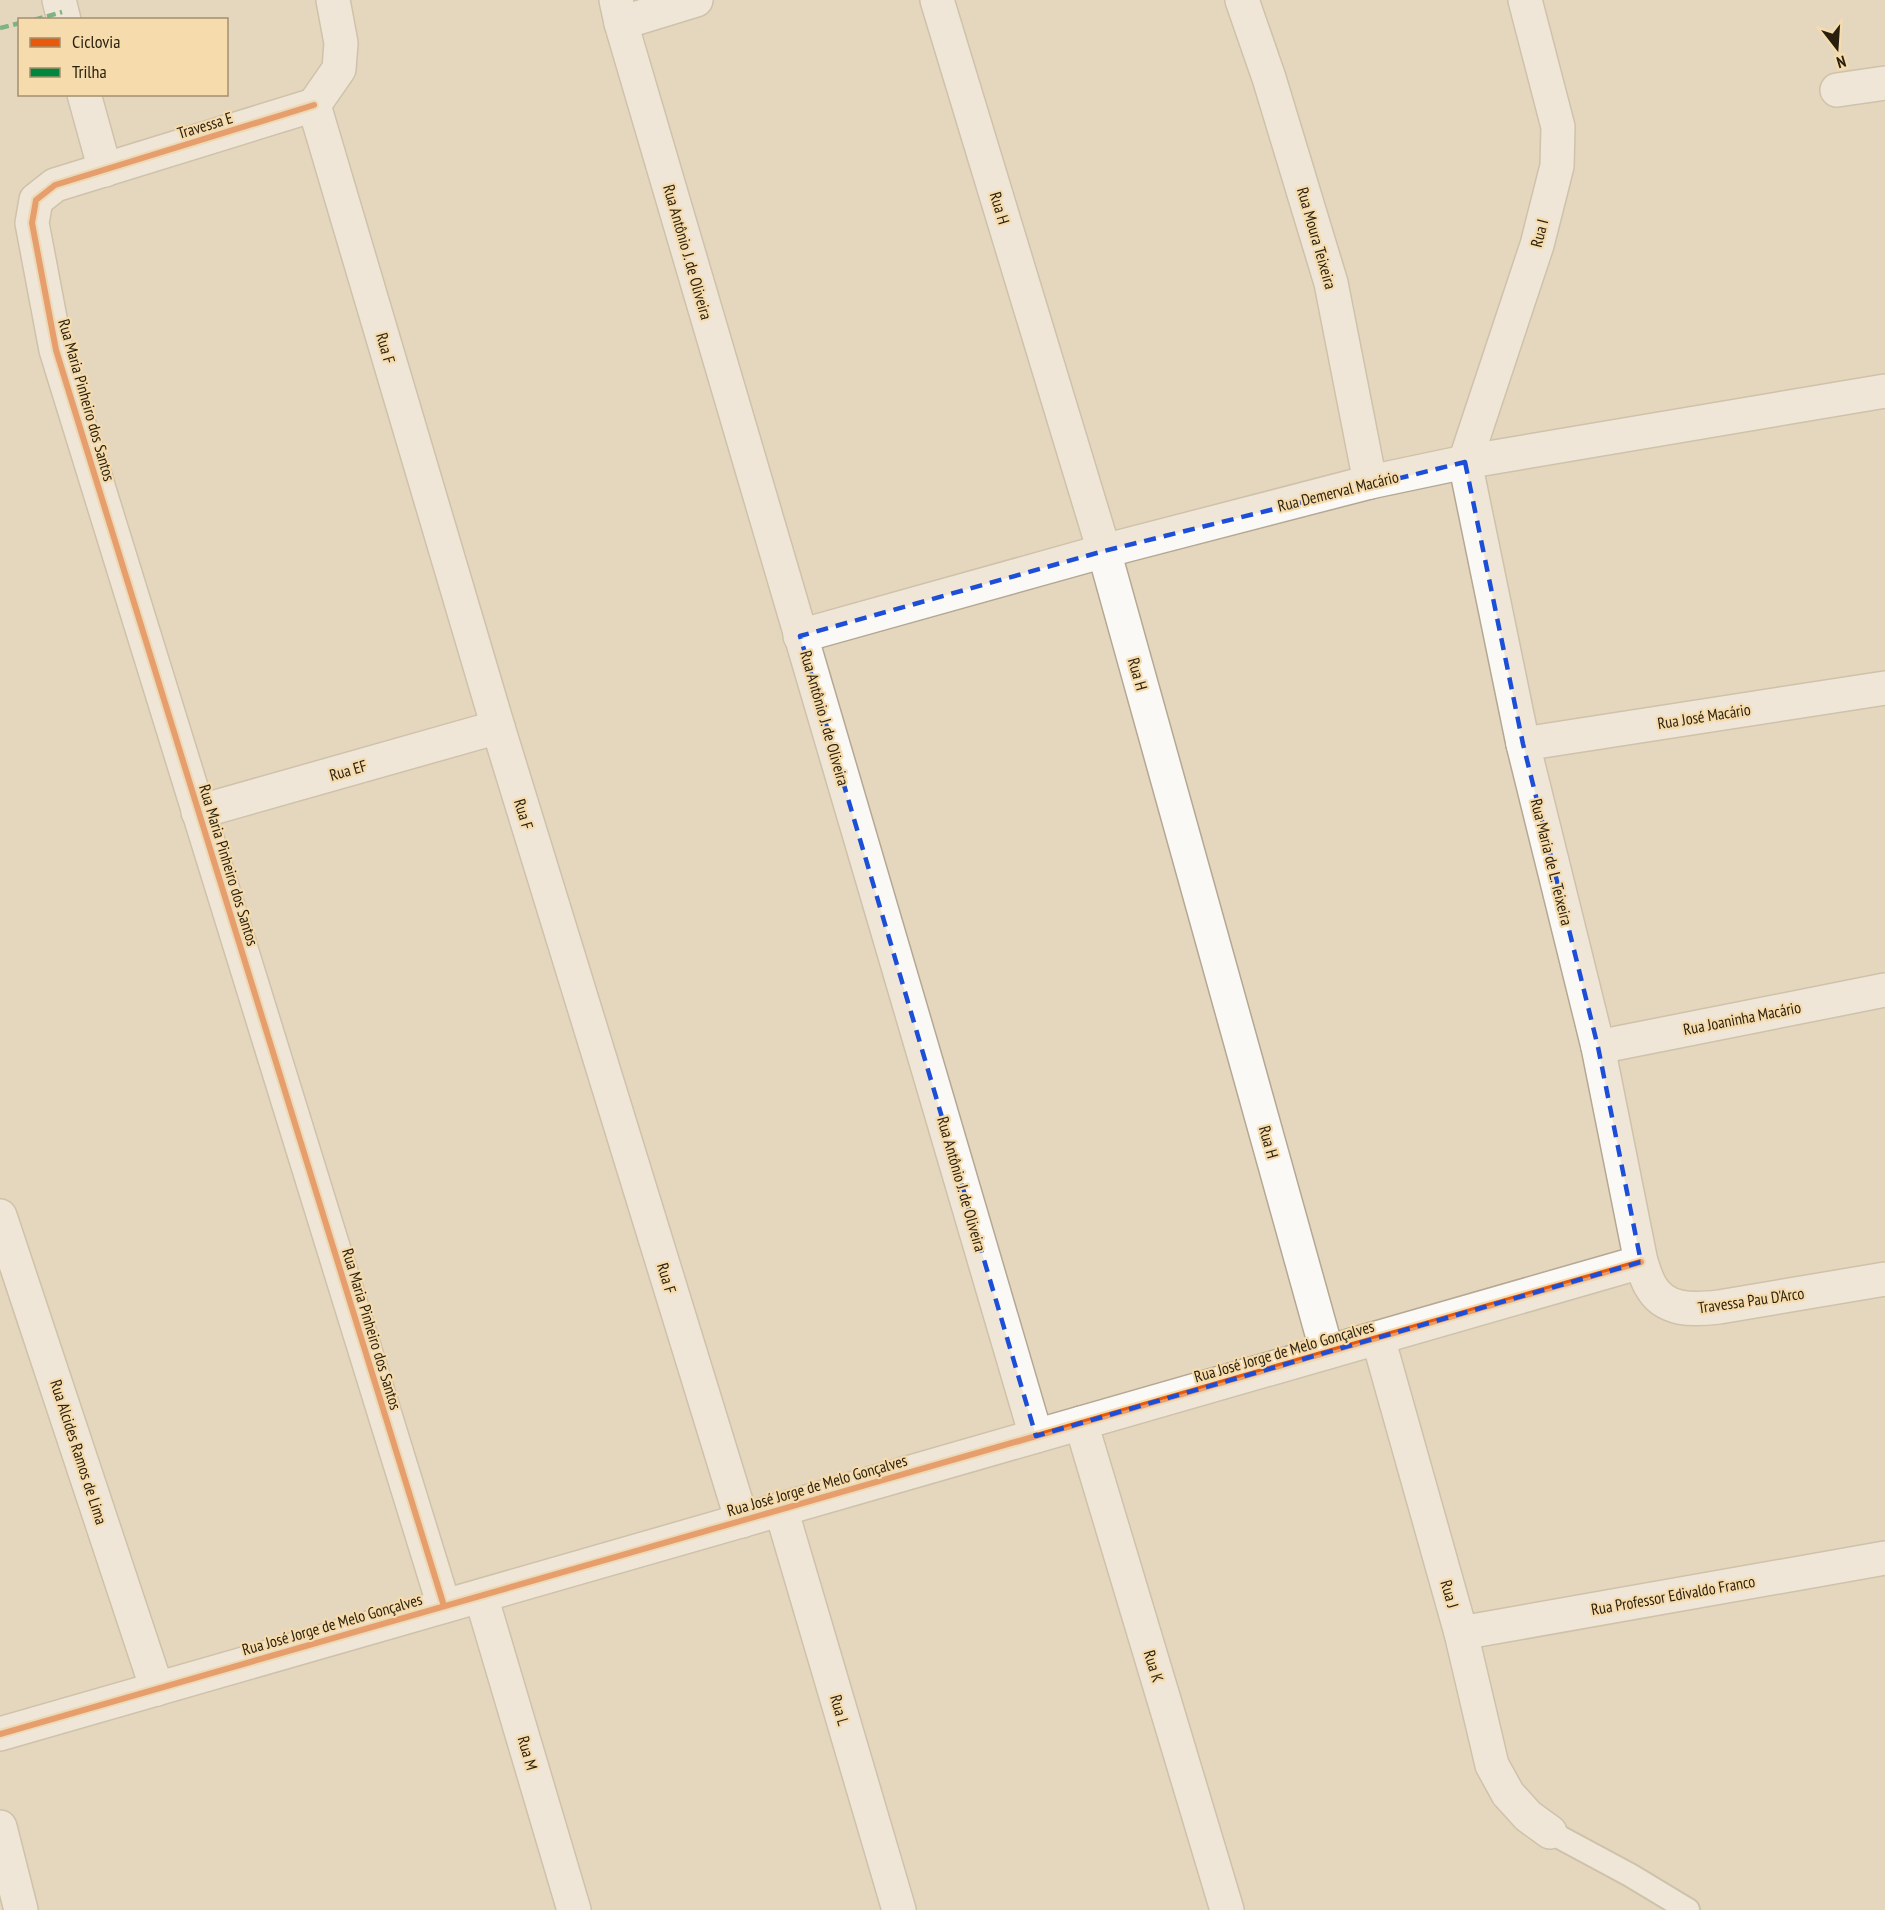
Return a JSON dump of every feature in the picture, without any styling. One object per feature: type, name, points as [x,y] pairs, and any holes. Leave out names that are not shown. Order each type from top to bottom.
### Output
[{"type":"street","points":[[59,0],[64,18]]},
{"type":"street","points":[[314,105],[339,69],[341,43],[333,0]]},
{"type":"street","points":[[618,11],[696,0]]},
{"type":"street","name":"Rua H","points":[[937,0],[1104,551],[1327,1352]]},
{"type":"street","name":"Rua Moura Teixeira","points":[[1242,0],[1269,78],[1331,283],[1370,482]]},
{"type":"street","name":"Rua I","points":[[1465,462],[1537,245],[1557,166],[1558,127],[1524,0]]},
{"type":"street","name":"Rua Antônio J. de Oliveira","points":[[618,11],[1036,1436]]},
{"type":"street","points":[[1837,90],[1885,83]]},
{"type":"street","points":[[85,96],[105,170]]},
{"type":"street","name":"Travessa E","points":[[105,170],[314,105]]},
{"type":"street","name":"Rua F","points":[[314,105],[498,727],[742,1521]]},
{"type":"street","name":"Rua Maria Pinheiro dos Santos","points":[[105,170],[55,184],[36,200],[32,223],[56,350],[444,1606]]},
{"type":"street","name":"Rua Demerval Macário","points":[[800,636],[1104,551],[1370,482],[1465,462],[1885,391]]},
{"type":"street","name":"Rua Maria de L. Teixeira","points":[[1465,462],[1523,744],[1598,1047],[1641,1262]]},
{"type":"street","name":"Rua José Macário","points":[[1523,744],[1885,688]]},
{"type":"street","name":"Rua EF","points":[[198,812],[498,727]]},
{"type":"street","name":"Rua Joaninha Macário","points":[[1598,1047],[1885,990]]},
{"type":"street","name":"Rua Alcides Ramos de Lima","points":[[0,1216],[158,1689]]},
{"type":"street","name":"Rua José Jorge de Melo Gonçalves","points":[[0,1734],[1641,1262]]},
{"type":"street","name":"Travessa Pau D'Arco","points":[[1641,1262],[1651,1287],[1666,1304],[1692,1310],[1885,1279]]},
{"type":"street","name":"Rua J","points":[[1378,1338],[1461,1633],[1492,1764],[1508,1794],[1528,1816],[1550,1832]]},
{"type":"street","name":"Rua K","points":[[1080,1423],[1227,1910]]},
{"type":"street","name":"Rua L","points":[[781,1509],[899,1910]]},
{"type":"street","name":"Rua Professor Edivaldo Franco","points":[[1461,1633],[1885,1558]]},
{"type":"street","name":"Rua M","points":[[481,1596],[574,1910]]},
{"type":"street","points":[[0,1827],[21,1910]]},
{"type":"lane","points":[[1550,1832],[1630,1875],[1688,1910]]},
{"type":"highlighted area","points":[[1465,462],[1523,744],[1598,1047],[1641,1262],[1036,1436],[800,636],[1104,551]]},
{"type":"marked path","points":[[41,18],[62,12]]},
{"type":"marked path","points":[[0,28],[18,24]]},
{"type":"cycle path","points":[[314,105],[55,185],[36,200],[32,223],[56,350],[444,1606]]},
{"type":"cycle path","points":[[0,1734],[1641,1262]]}]
